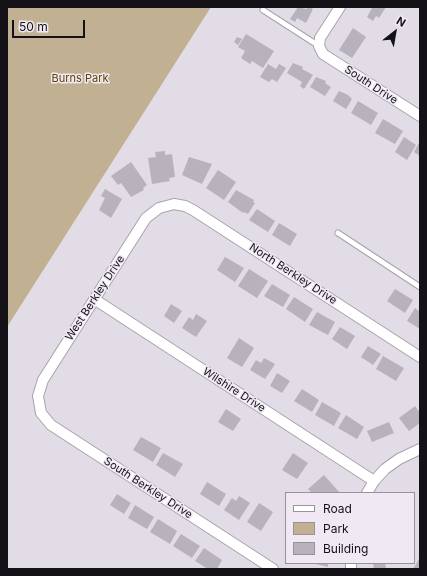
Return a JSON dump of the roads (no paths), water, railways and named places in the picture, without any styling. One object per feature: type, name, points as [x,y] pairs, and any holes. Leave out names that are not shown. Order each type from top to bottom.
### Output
[{"type":"street","points":[[321,50],[320,38],[340,7]]},
{"type":"street","name":"South Drive","points":[[321,50],[420,116]]},
{"type":"street","name":"North Berkley Drive","points":[[162,207],[174,204],[185,206],[194,210],[420,357]]},
{"type":"street","name":"West Berkley Drive","points":[[38,396],[43,380],[146,218],[162,207]]},
{"type":"street","name":"Wilshire Drive","points":[[94,299],[374,481]]},
{"type":"street","name":"South Berkley Drive","points":[[38,396],[41,414],[51,425],[273,569]]},
{"type":"street","points":[[368,492],[374,481],[385,469],[399,459],[420,449]]},
{"type":"lane","points":[[263,10],[321,50]]},
{"type":"lane","points":[[338,233],[420,287]]},
{"type":"park label","name":"Burns Park","points":[[80,79]]}]
